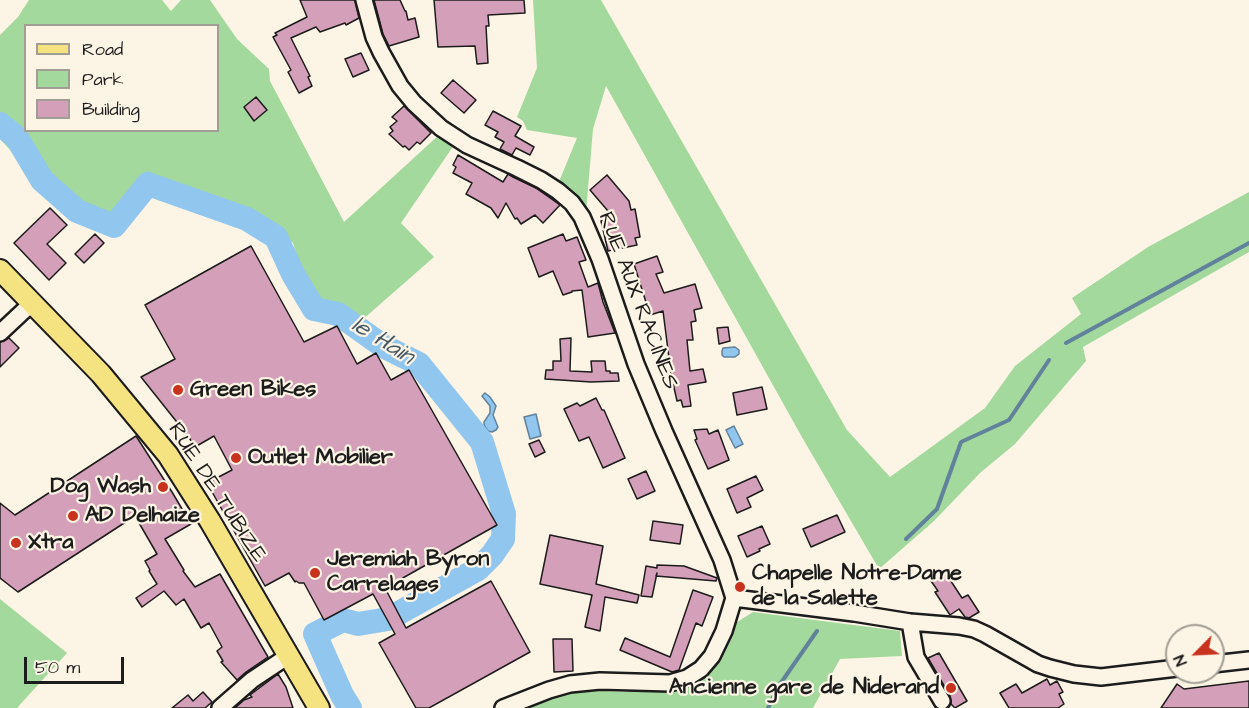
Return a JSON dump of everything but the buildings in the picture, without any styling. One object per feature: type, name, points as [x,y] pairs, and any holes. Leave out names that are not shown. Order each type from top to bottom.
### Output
[{"type":"main road","name":"RUE DE TUBIZE","points":[[0,270],[101,374],[168,455],[210,521],[319,708]]},
{"type":"street","name":"RUE AUX RACINES","points":[[364,0],[374,37],[381,52],[400,86],[414,103],[441,128],[467,145],[525,172],[558,191],[572,203],[582,217],[600,259],[636,364],[722,561],[734,598]]},
{"type":"street","points":[[0,333],[32,303]]},
{"type":"street","points":[[503,708],[570,684],[600,681],[670,683],[687,678],[702,669],[712,656],[724,631],[734,598],[974,629],[1038,664],[1074,674],[1101,677],[1165,669]]},
{"type":"street","points":[[910,622],[916,657],[942,701]]},
{"type":"street","points":[[220,708],[252,680],[288,656]]},
{"type":"street","points":[[1225,663],[1249,660]]},
{"type":"green space","points":[[29,0],[162,0],[171,11],[181,0],[210,0],[237,39],[269,69],[270,81],[344,222],[441,133],[454,145],[401,223],[434,257],[361,321],[345,309],[317,300],[302,273],[293,243],[267,222],[142,178],[127,198],[115,236],[62,206],[0,139],[0,35],[18,17]]},
{"type":"green space","points":[[533,0],[601,0],[847,430],[890,477],[985,408],[1015,366],[1081,314],[1072,298],[1148,247],[1249,192],[1249,252],[1083,347],[1086,361],[1015,444],[980,473],[934,521],[879,569],[803,439],[606,86],[593,129],[586,213],[558,184],[577,138],[527,130],[523,121],[517,117],[537,68]]},
{"type":"green space","points":[[0,599],[67,653],[17,708],[0,708]]},
{"type":"green space","points":[[753,612],[900,631],[902,656],[840,659],[813,708],[524,708],[579,689],[622,692],[681,691],[716,665],[734,624]]},
{"type":"water","points":[[735,347],[739,350],[739,354],[735,357],[722,355],[723,348]]},
{"type":"water","points":[[485,393],[496,406],[493,415],[498,427],[492,432],[488,431],[484,425],[490,413],[490,406],[482,396]]},
{"type":"water","points":[[536,414],[541,436],[530,439],[524,417]]},
{"type":"water","points":[[734,426],[743,444],[735,448],[726,430]]},
{"type":"waterway","name":"le Hain","points":[[0,124],[17,138],[42,180],[77,211],[114,226],[148,184],[247,219],[276,237],[293,274],[314,309],[338,314],[383,346],[419,364],[482,442],[504,514],[503,539],[492,555],[478,569],[388,619],[358,624],[343,620],[315,634],[350,708]]},
{"type":"waterway","points":[[1066,343],[1249,243]]},
{"type":"waterway","points":[[906,539],[937,509],[961,442],[1009,420],[1049,360]]},
{"type":"waterway","points":[[768,708],[778,687],[817,631]]},
{"type":"place","name":"Green Bikes","points":[[178,390]]},
{"type":"place","name":"Outlet Mobilier","points":[[236,458]]},
{"type":"place","name":"Dog Wash","points":[[163,487]]},
{"type":"place","name":"AD Delhaize","points":[[73,516]]},
{"type":"place","name":"Xtra","points":[[16,543]]},
{"type":"place","name":"Jeremiah Byron Carrelages","points":[[315,573]]},
{"type":"place","name":"Chapelle Notre-Dame de la Salette","points":[[740,587]]},
{"type":"place","name":"Ancienne gare de Niderand","points":[[951,688]]}]
